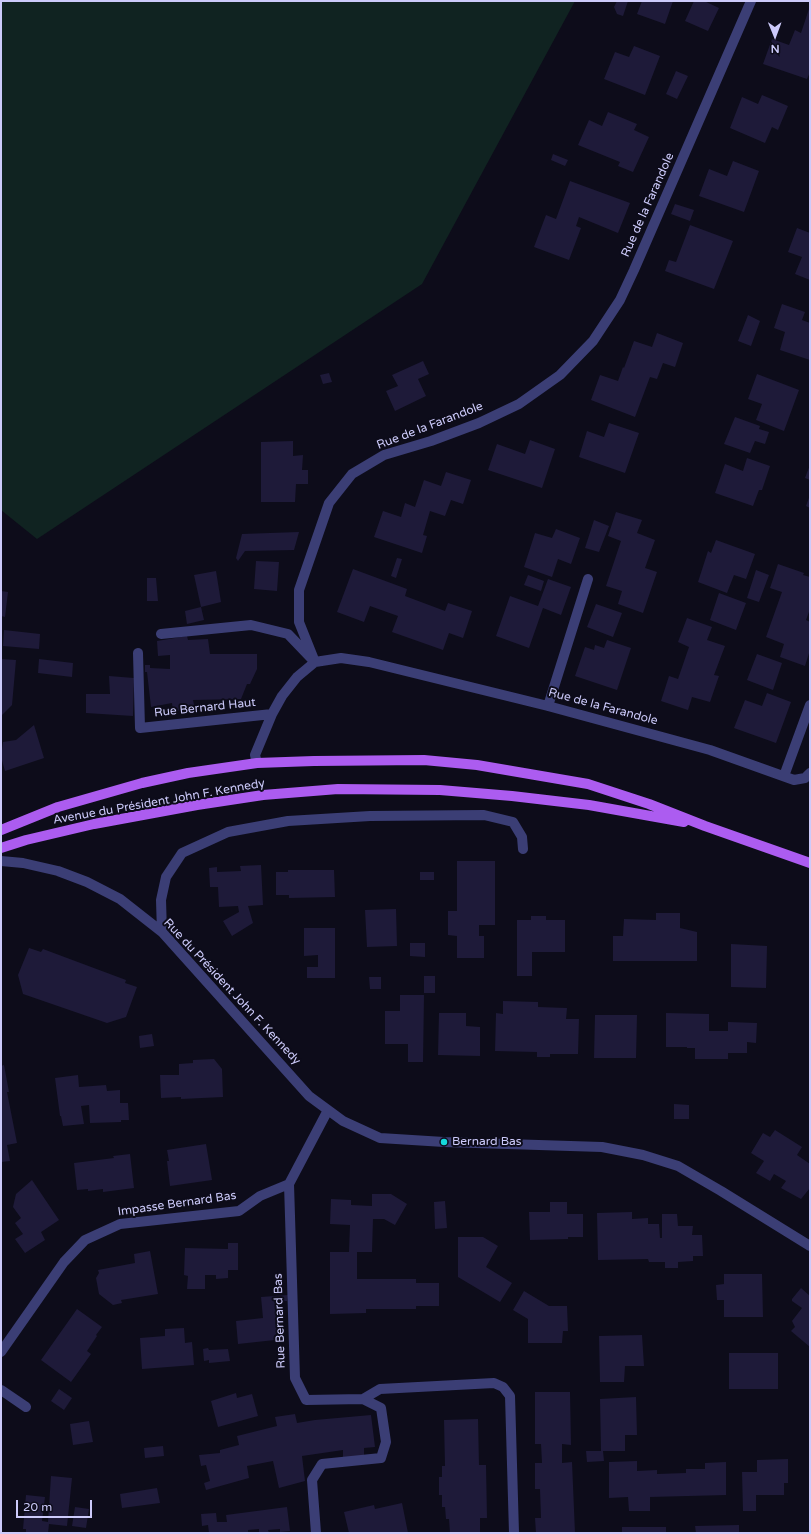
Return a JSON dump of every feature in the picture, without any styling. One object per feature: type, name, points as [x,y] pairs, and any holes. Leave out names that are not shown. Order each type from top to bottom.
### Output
[{"type":"main road","name":"Avenue du Président John F. Kennedy","points":[[1,830],[58,807],[142,783],[188,773],[257,763],[424,760],[477,765],[588,784],[649,804],[810,863]]},
{"type":"main road","name":"Avenue du Président John F. Kennedy","points":[[1,848],[26,840],[94,824],[189,807],[263,795],[338,789],[440,790],[512,796],[589,805],[706,826]]},
{"type":"street","name":"Rue de la Farandole","points":[[751,1],[634,270],[620,300],[593,341],[560,375],[518,404],[479,423],[431,441],[384,455],[352,474],[329,503],[298,590],[299,622],[315,662],[341,658],[369,662],[548,706],[710,750],[794,780],[808,778]]},
{"type":"street","points":[[548,706],[588,579]]},
{"type":"street","points":[[162,634],[250,625],[288,634],[315,662]]},
{"type":"street","name":"Rue Bernard Haut","points":[[138,654],[140,728],[272,714]]},
{"type":"street","name":"Rue Bernard Haut","points":[[257,763],[255,755],[272,714],[282,696],[297,676],[315,662]]},
{"type":"street","points":[[784,776],[810,705]]},
{"type":"street","points":[[162,932],[161,900],[166,877],[182,854],[228,832],[296,820],[370,816],[484,815],[512,822],[522,837],[523,849]]},
{"type":"street","name":"Rue du Président John F. Kennedy","points":[[1,861],[23,863],[58,871],[88,882],[120,899],[162,932],[309,1096],[328,1110]]},
{"type":"street","points":[[328,1110],[343,1121],[380,1138],[444,1142],[594,1147],[643,1155],[678,1166],[810,1246]]},
{"type":"street","name":"Rue Bernard Bas","points":[[316,1533],[312,1480],[322,1464],[380,1458],[386,1442],[381,1408],[363,1399],[306,1400],[295,1378],[289,1184],[328,1110]]},
{"type":"street","name":"Impasse Bernard Bas","points":[[1,1352],[64,1262],[85,1240],[120,1224],[239,1211],[260,1196],[289,1184]]},
{"type":"street","points":[[363,1399],[380,1389],[494,1383],[503,1387],[510,1396],[514,1533]]},
{"type":"street","points":[[1,1390],[26,1407]]},
{"type":"green space","points":[[1,1],[575,1],[422,284],[37,539],[1,510]]},
{"type":"building","points":[[617,1],[628,1],[623,16],[617,14],[614,7]]},
{"type":"building","points":[[642,1],[673,1],[665,24],[637,14]]},
{"type":"building","points":[[694,1],[704,1],[719,8],[708,31],[685,21]]},
{"type":"building","points":[[810,6],[810,72],[807,79],[763,64],[772,39],[789,45],[795,30],[801,33]]},
{"type":"building","points":[[634,46],[660,56],[645,95],[604,79],[615,52],[629,57]]},
{"type":"building","points":[[676,71],[688,76],[677,99],[666,94]]},
{"type":"building","points":[[762,95],[788,106],[778,130],[772,127],[765,143],[730,128],[742,97],[758,104]]},
{"type":"building","points":[[608,112],[637,124],[634,130],[649,137],[633,172],[618,166],[620,162],[578,145],[589,120],[602,126]]},
{"type":"building","points":[[553,154],[568,160],[565,166],[551,160]]},
{"type":"building","points":[[733,161],[759,171],[744,212],[699,196],[709,169],[727,176]]},
{"type":"building","points":[[570,181],[630,203],[618,233],[579,217],[576,226],[581,228],[569,260],[534,247],[546,215],[556,219]]},
{"type":"building","points":[[675,204],[694,210],[690,221],[671,214]]},
{"type":"building","points":[[690,225],[733,241],[714,289],[665,271],[669,260],[676,262]]},
{"type":"building","points":[[797,228],[810,233],[810,280],[795,274],[802,257],[788,252]]},
{"type":"building","points":[[782,304],[805,312],[802,320],[810,323],[810,360],[780,350],[785,332],[774,328]]},
{"type":"building","points":[[748,315],[760,321],[751,346],[738,341]]},
{"type":"building","points":[[657,333],[683,343],[675,367],[663,363],[657,379],[650,377],[635,417],[591,400],[600,375],[618,381],[634,341],[652,347]]},
{"type":"building","points":[[423,361],[429,374],[418,379],[426,396],[395,411],[386,391],[398,386],[392,375]]},
{"type":"building","points":[[329,373],[332,382],[323,384],[320,375]]},
{"type":"building","points":[[757,374],[799,390],[784,431],[756,420],[762,404],[748,399]]},
{"type":"building","points":[[735,417],[760,426],[759,429],[769,432],[765,444],[755,441],[750,453],[724,444]]},
{"type":"building","points":[[609,423],[639,433],[625,473],[579,457],[587,431],[604,437]]},
{"type":"building","points":[[530,440],[555,449],[542,488],[488,470],[497,444],[525,454]]},
{"type":"building","points":[[293,441],[293,456],[303,455],[302,470],[308,470],[308,484],[296,484],[295,502],[261,502],[261,442]]},
{"type":"building","points":[[747,458],[770,466],[762,490],[759,490],[753,506],[715,493],[725,464],[743,471]]},
{"type":"building","points":[[810,465],[810,480],[805,478]]},
{"type":"building","points":[[446,472],[471,480],[463,504],[451,500],[445,516],[430,511],[423,535],[427,536],[422,553],[374,537],[383,511],[401,517],[405,503],[415,507],[424,480],[441,486]]},
{"type":"building","points":[[810,495],[810,508],[806,506]]},
{"type":"building","points":[[616,512],[642,520],[637,533],[655,540],[645,568],[657,572],[643,613],[618,604],[622,591],[606,586],[621,541],[608,536]]},
{"type":"building","points":[[594,520],[609,526],[599,552],[585,548]]},
{"type":"building","points":[[556,529],[580,538],[571,564],[558,559],[552,577],[524,567],[535,533],[552,538]]},
{"type":"building","points":[[299,532],[294,550],[245,551],[238,561],[236,558],[242,534]]},
{"type":"building","points":[[716,540],[755,554],[746,579],[734,575],[727,593],[698,582],[708,551],[711,553]]},
{"type":"building","points":[[397,558],[402,559],[396,578],[391,576]]},
{"type":"building","points":[[256,561],[279,562],[277,591],[254,589]]},
{"type":"building","points":[[778,564],[804,573],[803,575],[810,577],[810,609],[806,620],[810,622],[810,650],[805,666],[780,657],[784,644],[766,637],[782,592],[770,588]]},
{"type":"building","points":[[353,569],[407,589],[405,596],[445,611],[448,603],[472,611],[463,638],[449,633],[443,650],[392,632],[398,616],[370,606],[364,622],[337,612]]},
{"type":"building","points":[[756,570],[769,575],[759,602],[747,598]]},
{"type":"building","points":[[216,571],[221,602],[201,607],[194,575]]},
{"type":"building","points":[[528,575],[544,581],[541,591],[524,585]]},
{"type":"building","points":[[147,578],[156,578],[158,601],[147,601]]},
{"type":"building","points":[[548,579],[571,587],[561,615],[543,608],[529,648],[496,636],[510,596],[538,606]]},
{"type":"building","points":[[1,591],[8,592],[5,617],[1,616]]},
{"type":"building","points":[[719,593],[746,603],[736,630],[710,620]]},
{"type":"building","points":[[596,604],[622,613],[613,637],[587,627]]},
{"type":"building","points":[[201,607],[204,620],[187,624],[185,611]]},
{"type":"building","points":[[687,618],[712,627],[707,640],[725,646],[714,675],[719,676],[710,702],[692,697],[688,710],[661,701],[669,676],[678,679],[689,647],[678,642]]},
{"type":"building","points":[[4,630],[40,634],[39,649],[3,646]]},
{"type":"building","points":[[187,636],[188,640],[208,639],[210,654],[257,654],[257,669],[250,684],[247,684],[241,699],[193,700],[195,710],[173,711],[172,703],[151,707],[145,665],[150,665],[150,668],[170,669],[170,655],[158,656],[157,641]]},
{"type":"building","points":[[607,640],[631,648],[617,690],[575,676],[585,647],[594,650],[595,645],[604,648]]},
{"type":"building","points":[[757,654],[782,663],[773,690],[747,680]]},
{"type":"building","points":[[1,659],[16,660],[12,705],[1,716]]},
{"type":"building","points":[[39,659],[73,663],[72,677],[38,673]]},
{"type":"building","points":[[109,676],[134,678],[133,716],[86,713],[86,694],[110,694]]},
{"type":"building","points":[[767,693],[791,702],[776,743],[734,728],[745,700],[762,706]]},
{"type":"building","points":[[34,725],[44,758],[5,771],[1,757],[3,742],[16,740]]},
{"type":"building","points":[[457,861],[495,861],[495,925],[479,925],[479,936],[484,936],[484,958],[457,958],[457,936],[448,935],[448,911],[457,911]]},
{"type":"building","points":[[261,865],[263,905],[248,906],[253,923],[232,936],[223,921],[239,912],[238,906],[219,907],[218,887],[210,887],[209,868],[217,867],[217,872],[241,871],[240,866]]},
{"type":"building","points":[[288,870],[334,870],[335,897],[289,898],[289,895],[276,895],[276,872],[288,872]]},
{"type":"building","points":[[420,872],[434,872],[434,880],[420,880]]},
{"type":"building","points":[[396,909],[397,946],[367,947],[365,910]]},
{"type":"building","points":[[656,913],[680,913],[680,928],[697,932],[697,961],[613,961],[613,936],[623,936],[624,919],[656,920]]},
{"type":"building","points":[[531,916],[546,916],[546,920],[565,920],[565,952],[532,952],[532,976],[517,976],[517,920],[531,920]]},
{"type":"building","points":[[304,928],[335,928],[335,978],[307,978],[307,967],[318,967],[318,955],[304,956]]},
{"type":"building","points":[[410,943],[425,943],[425,957],[410,956]]},
{"type":"building","points":[[731,944],[767,946],[766,988],[731,987]]},
{"type":"building","points":[[29,948],[41,952],[43,949],[126,980],[125,983],[137,987],[126,1017],[107,1023],[23,994],[18,975]]},
{"type":"building","points":[[424,976],[435,976],[435,993],[424,993]]},
{"type":"building","points":[[369,977],[381,977],[381,989],[370,989]]},
{"type":"building","points":[[400,995],[424,995],[423,1062],[408,1062],[408,1044],[385,1044],[385,1011],[400,1011]]},
{"type":"building","points":[[503,1001],[538,1002],[538,1007],[567,1008],[566,1019],[579,1019],[578,1054],[550,1054],[550,1057],[537,1057],[537,1052],[495,1051],[496,1013],[503,1014]]},
{"type":"building","points":[[439,1013],[466,1013],[466,1026],[480,1027],[480,1056],[438,1055]]},
{"type":"building","points":[[666,1013],[709,1014],[709,1031],[728,1031],[728,1022],[757,1023],[756,1043],[747,1042],[747,1053],[728,1053],[728,1059],[695,1059],[695,1048],[666,1047]]},
{"type":"building","points":[[595,1015],[637,1015],[636,1058],[594,1058]]},
{"type":"building","points":[[152,1034],[154,1046],[140,1048],[139,1036]]},
{"type":"building","points":[[214,1059],[222,1069],[223,1097],[181,1099],[181,1097],[161,1098],[160,1075],[179,1075],[179,1064],[193,1063],[193,1060]]},
{"type":"building","points":[[4,1065],[9,1092],[7,1092],[17,1143],[7,1145],[10,1161],[1,1162],[1,1066]]},
{"type":"building","points":[[78,1075],[79,1087],[106,1085],[107,1091],[120,1090],[120,1103],[128,1103],[129,1120],[121,1120],[121,1122],[90,1123],[89,1105],[81,1106],[84,1124],[63,1126],[60,1116],[55,1078]]},
{"type":"building","points":[[674,1104],[689,1105],[689,1119],[674,1119]]},
{"type":"building","points":[[775,1130],[802,1147],[797,1155],[810,1164],[810,1188],[801,1199],[781,1188],[786,1181],[774,1174],[770,1181],[756,1173],[764,1161],[751,1153],[763,1133],[770,1137]]},
{"type":"building","points":[[206,1144],[212,1180],[170,1186],[167,1150]]},
{"type":"building","points":[[130,1154],[134,1188],[103,1192],[103,1189],[88,1191],[88,1189],[77,1190],[74,1163],[114,1158],[113,1156]]},
{"type":"building","points":[[32,1180],[59,1220],[41,1232],[45,1240],[25,1253],[15,1239],[23,1234],[15,1223],[21,1218],[13,1207],[16,1194]]},
{"type":"building","points":[[372,1194],[391,1194],[407,1204],[395,1225],[384,1219],[373,1219],[372,1252],[357,1252],[357,1279],[416,1279],[416,1283],[439,1283],[439,1306],[416,1306],[416,1309],[366,1309],[366,1313],[330,1314],[330,1252],[349,1252],[350,1225],[330,1224],[331,1199],[351,1200],[351,1205],[372,1206]]},
{"type":"building","points":[[445,1201],[447,1228],[435,1229],[434,1202]]},
{"type":"building","points":[[550,1202],[567,1202],[567,1214],[583,1214],[583,1237],[530,1240],[529,1212],[550,1212]]},
{"type":"building","points":[[632,1212],[632,1219],[648,1218],[648,1224],[659,1224],[660,1238],[662,1238],[662,1214],[677,1214],[678,1226],[693,1226],[692,1235],[702,1235],[703,1256],[693,1256],[693,1261],[678,1262],[678,1268],[665,1268],[665,1262],[649,1262],[648,1259],[598,1260],[597,1213]]},
{"type":"building","points":[[458,1237],[483,1237],[498,1246],[486,1267],[512,1283],[500,1302],[458,1277]]},
{"type":"building","points":[[228,1243],[238,1243],[238,1270],[228,1270],[228,1278],[216,1279],[216,1275],[205,1275],[205,1289],[187,1289],[188,1276],[184,1275],[185,1248],[228,1249]]},
{"type":"building","points":[[150,1251],[158,1294],[121,1300],[122,1303],[113,1305],[99,1294],[96,1278],[99,1273],[98,1270],[135,1263],[134,1254]]},
{"type":"building","points":[[724,1274],[762,1274],[763,1317],[724,1317],[724,1300],[717,1300],[716,1285],[724,1284]]},
{"type":"building","points":[[801,1288],[810,1296],[810,1347],[791,1331],[795,1327],[792,1321],[802,1308],[792,1301],[792,1299]]},
{"type":"building","points":[[524,1291],[549,1306],[567,1306],[568,1331],[563,1331],[562,1343],[528,1343],[528,1319],[513,1310]]},
{"type":"building","points":[[288,1295],[287,1301],[281,1301],[284,1339],[238,1344],[236,1321],[263,1318],[261,1297]]},
{"type":"building","points":[[77,1309],[102,1327],[87,1351],[91,1354],[71,1382],[41,1360]]},
{"type":"building","points":[[184,1328],[185,1343],[192,1342],[194,1365],[142,1369],[140,1338],[165,1336],[165,1329]]},
{"type":"building","points":[[642,1335],[644,1366],[625,1366],[624,1382],[600,1382],[599,1336]]},
{"type":"building","points":[[208,1348],[209,1350],[228,1349],[230,1361],[209,1363],[209,1360],[204,1361],[203,1349]]},
{"type":"building","points":[[729,1353],[778,1353],[778,1389],[729,1389]]},
{"type":"building","points":[[59,1389],[72,1398],[64,1410],[51,1401]]},
{"type":"building","points":[[535,1392],[570,1392],[571,1445],[562,1444],[562,1463],[572,1462],[575,1533],[536,1533],[535,1518],[541,1518],[540,1489],[535,1489],[535,1463],[542,1463],[541,1444],[535,1444]]},
{"type":"building","points":[[236,1393],[237,1398],[252,1394],[258,1416],[218,1427],[211,1401]]},
{"type":"building","points":[[636,1397],[637,1435],[625,1435],[625,1451],[603,1451],[604,1461],[587,1462],[586,1451],[601,1451],[600,1399]]},
{"type":"building","points":[[295,1414],[297,1423],[371,1415],[375,1447],[364,1448],[364,1456],[343,1458],[343,1450],[302,1456],[305,1481],[279,1488],[273,1461],[247,1466],[249,1478],[206,1490],[204,1483],[210,1481],[206,1465],[201,1466],[199,1455],[220,1453],[220,1450],[239,1445],[237,1436],[277,1426],[275,1417]]},
{"type":"building","points":[[478,1419],[479,1465],[486,1465],[487,1518],[480,1518],[480,1533],[450,1533],[449,1519],[446,1519],[445,1507],[442,1507],[442,1495],[439,1495],[439,1477],[442,1477],[442,1466],[445,1466],[444,1420]]},
{"type":"building","points":[[89,1421],[93,1442],[73,1445],[70,1424]]},
{"type":"building","points":[[163,1446],[164,1456],[145,1458],[144,1448]]},
{"type":"building","points":[[788,1459],[788,1483],[784,1483],[784,1495],[756,1495],[756,1511],[743,1511],[742,1472],[757,1472],[757,1460]]},
{"type":"building","points":[[637,1461],[637,1471],[657,1470],[657,1474],[686,1473],[686,1469],[705,1469],[705,1463],[726,1462],[726,1495],[650,1497],[650,1511],[629,1511],[628,1497],[609,1498],[609,1462]]},
{"type":"building","points":[[51,1476],[72,1478],[67,1526],[49,1524],[48,1533],[26,1533],[26,1529],[23,1529],[26,1495],[45,1497],[42,1521],[48,1522]]},
{"type":"building","points":[[157,1488],[160,1503],[122,1508],[120,1494]]},
{"type":"building","points":[[402,1503],[408,1533],[349,1533],[344,1512],[374,1505],[375,1509]]},
{"type":"building","points":[[75,1507],[89,1509],[86,1528],[72,1526]]},
{"type":"building","points":[[287,1507],[290,1531],[280,1532],[280,1529],[268,1530],[269,1533],[259,1533],[259,1529],[248,1530],[248,1533],[209,1533],[208,1525],[202,1526],[201,1514],[216,1513],[217,1522],[227,1522],[226,1515]]},
{"type":"building","points":[[739,1525],[739,1533],[696,1533],[695,1526]]},
{"type":"building","points":[[622,1527],[666,1527],[666,1533],[622,1533]]},
{"type":"place","name":"Bernard Bas","points":[[444,1142]]}]
